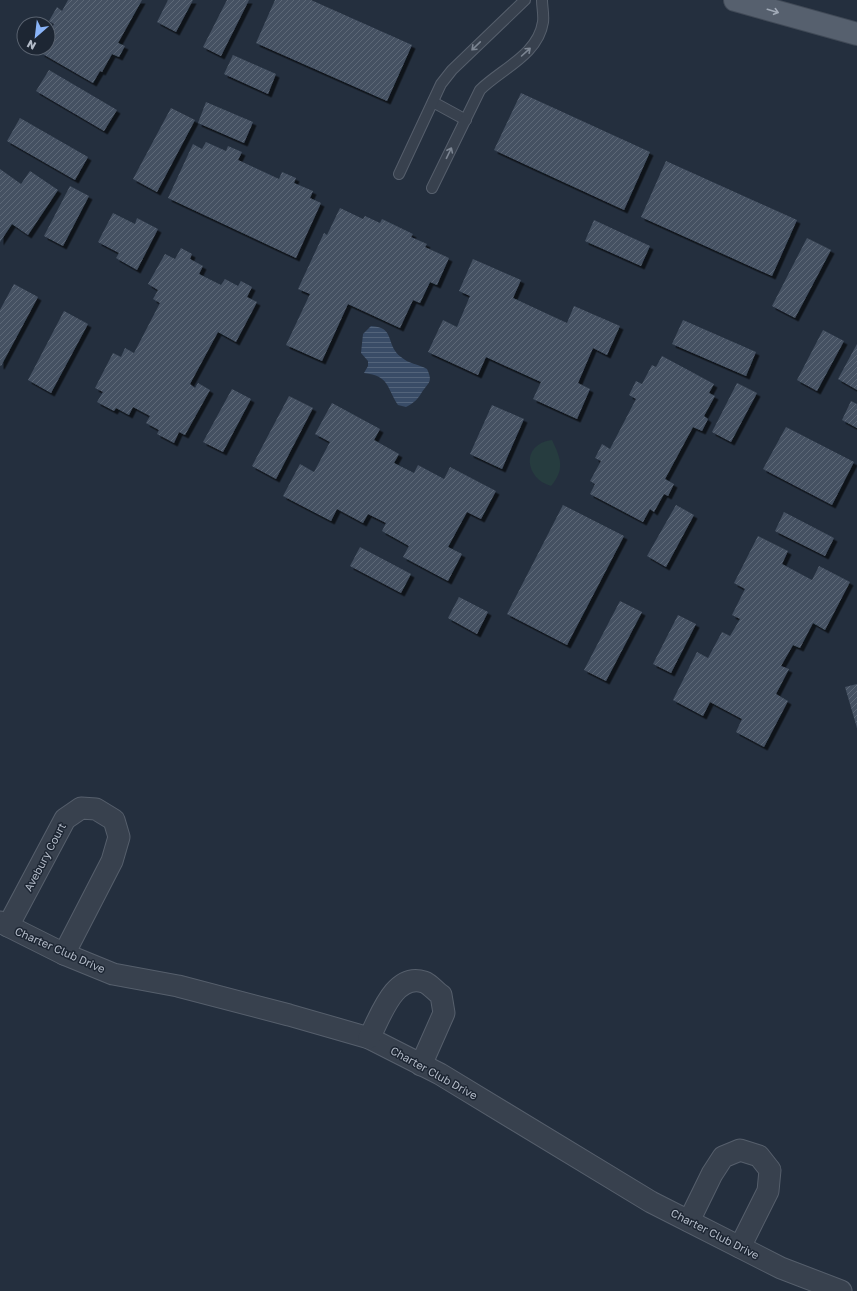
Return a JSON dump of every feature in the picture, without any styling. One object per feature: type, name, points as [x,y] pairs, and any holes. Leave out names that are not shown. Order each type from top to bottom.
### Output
[{"type":"main road","points":[[735,0],[857,34]]},
{"type":"street","name":"Avebury Court","points":[[4,924],[64,819],[80,808],[96,809],[114,820],[119,837],[112,861],[64,954]]},
{"type":"street","name":"Charter Club Drive","points":[[4,924],[64,954],[113,974],[178,986],[369,1038],[440,1074],[651,1202],[781,1268],[841,1291]]},
{"type":"street","points":[[369,1038],[395,989],[410,980],[425,982],[441,996],[444,1013],[421,1065]]},
{"type":"street","points":[[689,1221],[712,1174],[723,1158],[740,1150],[759,1156],[770,1170],[768,1190],[740,1247]]},
{"type":"lane","points":[[399,174],[441,84],[452,70],[525,0]]},
{"type":"lane","points":[[432,188],[480,90],[492,78],[529,51],[539,37],[544,21],[542,0]]},
{"type":"lane","points":[[433,102],[466,120]]},
{"type":"green space","points":[[552,440],[558,453],[560,469],[551,486],[542,482],[536,476],[531,469],[530,462],[531,454],[535,448],[542,443]]},
{"type":"water","points":[[371,326],[379,327],[387,333],[393,347],[401,357],[427,369],[430,377],[428,384],[417,399],[406,407],[398,405],[383,380],[372,374],[364,373],[368,366],[368,361],[361,353],[363,334]]},
{"type":"building","points":[[68,0],[142,0],[118,43],[125,46],[119,57],[112,54],[102,72],[100,71],[93,83],[46,56],[56,56],[56,16],[52,16],[57,7],[62,11]]},
{"type":"building","points":[[168,0],[193,0],[176,32],[157,22]]},
{"type":"building","points":[[227,0],[249,0],[221,56],[203,47]]},
{"type":"building","points":[[275,0],[311,0],[412,45],[387,101],[256,43]]},
{"type":"building","points":[[233,55],[276,74],[268,94],[224,74]]},
{"type":"building","points":[[49,70],[117,110],[104,131],[36,91]]},
{"type":"building","points":[[521,93],[650,152],[624,210],[494,150]]},
{"type":"building","points":[[206,102],[253,122],[244,143],[198,123]]},
{"type":"building","points":[[171,108],[195,120],[157,192],[133,179]]},
{"type":"building","points":[[20,118],[88,157],[75,180],[7,141]]},
{"type":"building","points":[[206,142],[226,151],[228,146],[242,152],[238,160],[279,179],[282,172],[296,178],[294,183],[313,191],[310,198],[321,203],[296,258],[168,198],[193,144],[202,149]]},
{"type":"building","points":[[666,161],[797,220],[772,276],[641,217]]},
{"type":"building","points":[[0,169],[21,184],[30,171],[58,190],[28,235],[12,224],[0,242]]},
{"type":"building","points":[[70,186],[89,196],[63,246],[44,236]]},
{"type":"building","points":[[340,208],[363,219],[365,216],[380,223],[382,219],[413,234],[411,237],[427,244],[425,247],[449,258],[437,285],[430,282],[420,303],[413,300],[400,328],[348,304],[322,361],[286,345],[310,294],[298,289],[324,233],[327,235]]},
{"type":"building","points":[[113,213],[135,224],[137,218],[158,229],[137,270],[116,258],[119,253],[98,242]]},
{"type":"building","points":[[594,220],[650,246],[641,266],[585,241]]},
{"type":"building","points":[[807,238],[831,250],[795,318],[772,306]]},
{"type":"building","points":[[181,248],[192,254],[190,259],[203,266],[199,274],[221,285],[225,279],[238,286],[241,281],[252,287],[247,297],[257,302],[236,342],[218,332],[190,384],[195,388],[198,383],[210,390],[185,435],[179,432],[174,443],[157,434],[159,430],[146,423],[150,416],[133,407],[129,415],[116,408],[114,411],[97,402],[103,392],[95,388],[113,353],[121,357],[125,348],[134,353],[160,303],[153,299],[158,290],[148,284],[165,254],[175,259]]},
{"type":"building","points":[[473,259],[521,280],[513,298],[567,323],[574,306],[620,326],[607,355],[593,348],[578,383],[590,389],[577,419],[533,399],[541,382],[486,357],[478,375],[428,352],[443,320],[457,327],[470,296],[459,291]]},
{"type":"building","points":[[14,284],[38,297],[1,366],[0,310]]},
{"type":"building","points":[[64,311],[88,324],[51,393],[28,380]]},
{"type":"building","points":[[683,320],[756,352],[746,376],[672,344]]},
{"type":"building","points":[[823,330],[844,341],[817,391],[797,380]]},
{"type":"building","points":[[857,344],[857,390],[838,379]]},
{"type":"building","points":[[662,356],[714,384],[709,393],[715,396],[704,416],[708,419],[702,431],[693,427],[665,479],[674,484],[668,496],[664,494],[654,512],[650,509],[643,522],[590,494],[595,484],[590,481],[601,461],[595,458],[602,444],[610,449],[636,399],[629,395],[636,381],[642,384],[652,365],[656,367]]},
{"type":"building","points":[[737,383],[757,393],[731,442],[712,432]]},
{"type":"building","points":[[232,389],[251,399],[223,452],[203,442]]},
{"type":"building","points":[[289,396],[313,408],[276,479],[252,466]]},
{"type":"building","points":[[851,401],[857,404],[857,428],[842,420]]},
{"type":"building","points":[[332,403],[380,429],[374,440],[399,454],[394,463],[414,473],[418,465],[444,479],[450,467],[496,491],[481,519],[467,512],[448,547],[462,554],[448,581],[403,557],[409,546],[382,531],[386,523],[368,514],[363,523],[337,509],[331,521],[283,496],[300,464],[314,472],[330,442],[315,434]]},
{"type":"building","points":[[492,405],[524,419],[502,469],[470,454]]},
{"type":"building","points":[[786,427],[854,462],[832,505],[763,469]]},
{"type":"building","points":[[563,505],[624,536],[567,645],[507,614]]},
{"type":"building","points":[[676,505],[694,515],[666,567],[647,556]]},
{"type":"building","points":[[784,512],[834,538],[825,556],[775,531]]},
{"type":"building","points":[[758,536],[788,551],[782,564],[812,580],[819,566],[850,582],[825,630],[813,623],[800,648],[793,645],[781,666],[789,669],[776,694],[788,701],[764,747],[736,732],[742,719],[710,702],[703,716],[673,700],[697,652],[708,658],[722,632],[730,636],[740,619],[732,615],[745,589],[734,583]]},
{"type":"building","points":[[360,547],[411,574],[401,593],[350,566]]},
{"type":"building","points":[[459,597],[488,612],[477,634],[448,618]]},
{"type":"building","points":[[620,601],[642,612],[606,681],[584,670]]},
{"type":"building","points":[[678,615],[696,624],[671,673],[653,664]]},
{"type":"building","points":[[857,684],[857,728],[845,687]]}]
